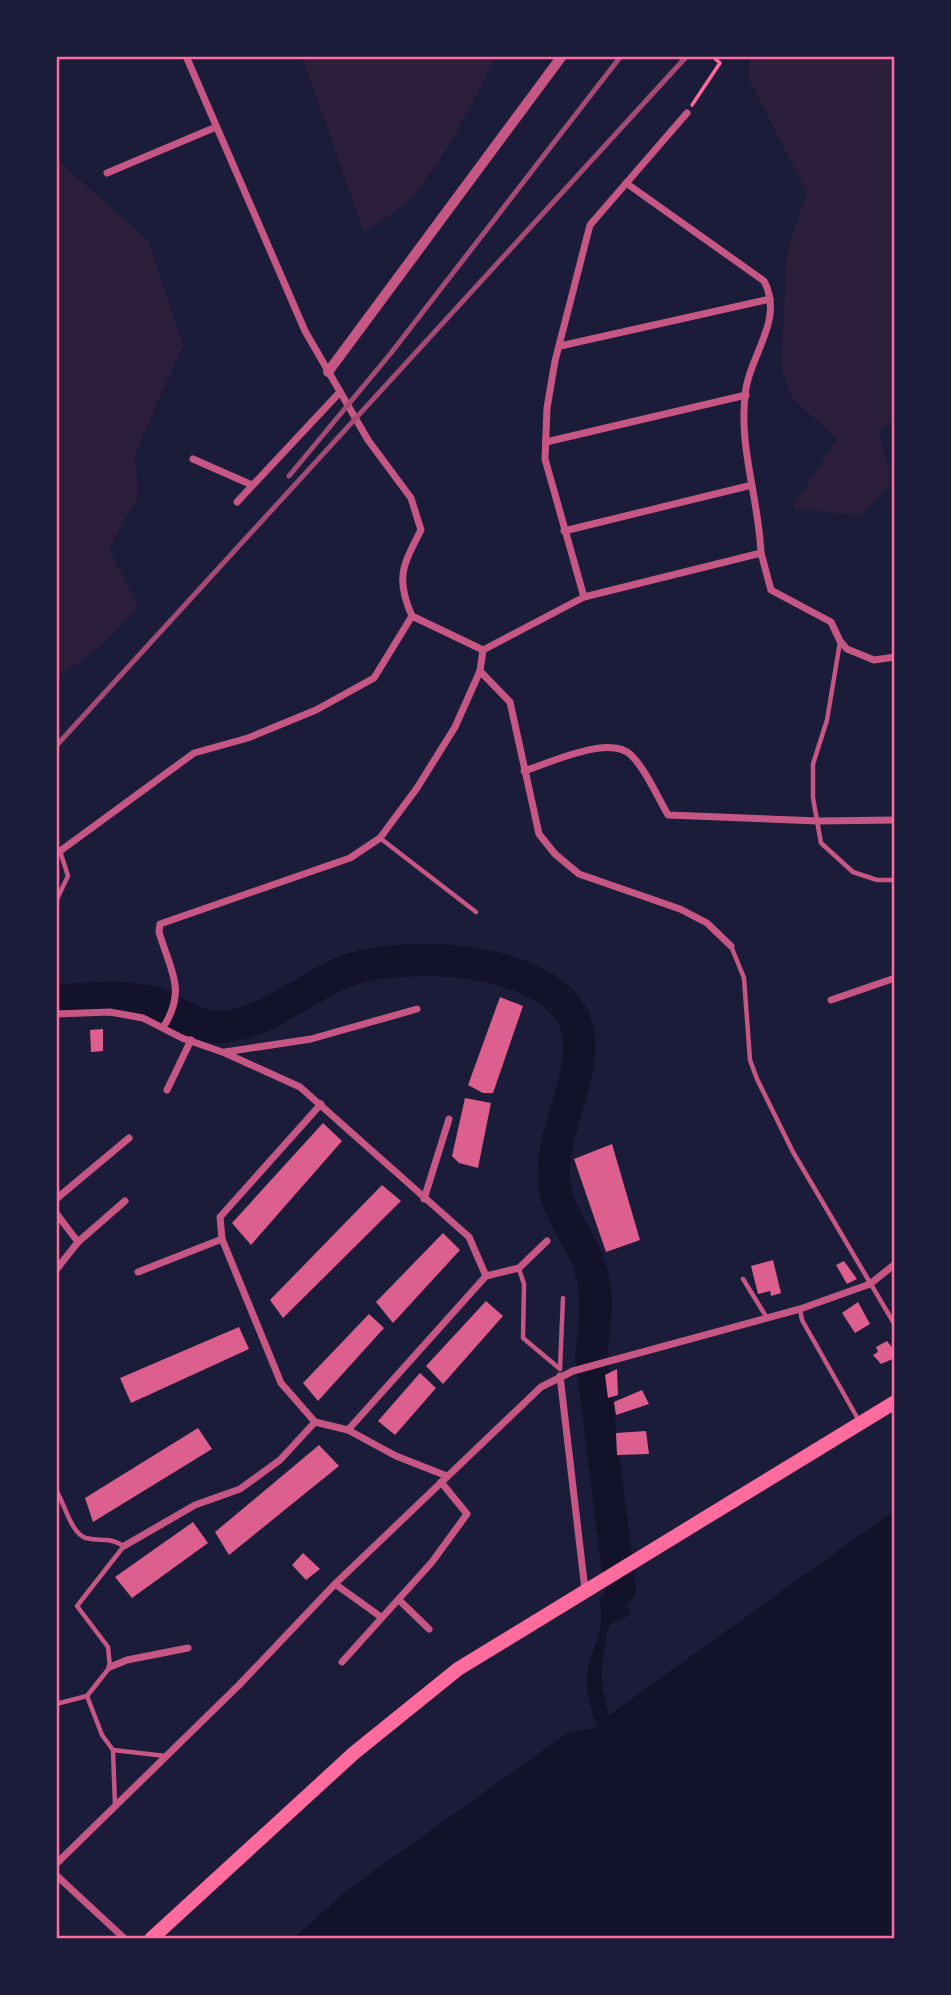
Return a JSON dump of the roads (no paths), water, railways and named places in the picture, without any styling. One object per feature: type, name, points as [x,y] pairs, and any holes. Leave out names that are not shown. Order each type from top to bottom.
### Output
[{"type":"highway","points":[[151,1939],[364,1744],[458,1669],[634,1559],[895,1402]]},
{"type":"street","points":[[186,56],[305,331],[368,440],[411,498],[421,530],[401,575],[402,594],[412,616],[483,650]]},
{"type":"street","points":[[328,372],[562,56]]},
{"type":"street","points":[[584,597],[545,459],[547,408],[559,346],[590,225],[687,113]]},
{"type":"street","points":[[107,173],[216,127]]},
{"type":"street","points":[[626,183],[764,281],[770,299],[770,318],[746,395],[746,445],[760,516],[761,553],[771,590],[831,622],[847,649],[874,660],[895,657]]},
{"type":"street","points":[[559,346],[770,299]]},
{"type":"street","points":[[237,502],[340,392]]},
{"type":"street","points":[[546,442],[746,395]]},
{"type":"street","points":[[194,459],[252,485]]},
{"type":"street","points":[[564,531],[752,485]]},
{"type":"street","points":[[483,650],[584,597],[761,553]]},
{"type":"street","points":[[58,852],[194,753],[248,738],[316,710],[374,678],[412,616]]},
{"type":"street","points":[[165,1024],[176,1002],[177,987],[159,932],[160,924],[350,858],[380,838],[417,788],[455,727],[480,671],[483,650]]},
{"type":"street","points":[[480,671],[510,702],[539,834],[555,854],[579,873],[680,909],[707,923],[731,946]]},
{"type":"street","points":[[524,771],[591,749],[614,746],[631,755],[668,815],[818,821],[895,820]]},
{"type":"street","points":[[831,1000],[895,978]]},
{"type":"street","points":[[225,1053],[312,1039],[417,1009]]},
{"type":"street","points":[[56,1014],[125,1013],[165,1024],[191,1040],[284,1078],[321,1104],[469,1237],[486,1276]]},
{"type":"street","points":[[167,1090],[191,1040]]},
{"type":"street","points":[[321,1104],[220,1217],[222,1239],[281,1383],[315,1422],[348,1430],[396,1456],[447,1476]]},
{"type":"street","points":[[425,1199],[449,1119]]},
{"type":"street","points":[[56,1199],[129,1138]]},
{"type":"street","points":[[56,1270],[78,1242],[125,1201]]},
{"type":"street","points":[[56,1213],[78,1242]]},
{"type":"street","points":[[138,1272],[222,1239]]},
{"type":"street","points":[[348,1430],[486,1276],[519,1268],[547,1241]]},
{"type":"street","points":[[56,1864],[239,1685],[335,1584],[525,1400],[560,1373],[800,1309],[870,1284],[894,1267]]},
{"type":"street","points":[[560,1373],[585,1590]]},
{"type":"street","points":[[124,1546],[195,1505],[240,1489],[280,1460],[315,1422]]},
{"type":"street","points":[[342,1662],[399,1600],[467,1514],[441,1482]]},
{"type":"street","points":[[335,1584],[381,1617]]},
{"type":"street","points":[[399,1600],[429,1629]]},
{"type":"street","points":[[110,1667],[127,1660],[188,1648]]},
{"type":"street","points":[[56,1875],[125,1939]]},
{"type":"lane","points":[[840,641],[827,720],[813,764],[813,798],[821,843],[853,872],[877,880],[895,880]]},
{"type":"lane","points":[[380,838],[476,912]]},
{"type":"lane","points":[[56,901],[68,876],[58,852]]},
{"type":"lane","points":[[731,946],[744,978],[750,1060],[757,1079],[793,1152],[895,1325]]},
{"type":"lane","points":[[519,1268],[524,1284],[523,1338],[560,1373]]},
{"type":"lane","points":[[743,1279],[768,1318]]},
{"type":"lane","points":[[560,1373],[563,1298]]},
{"type":"lane","points":[[800,1309],[802,1320],[860,1423]]},
{"type":"lane","points":[[56,1490],[78,1533],[85,1538],[108,1538],[124,1546],[77,1606],[108,1647],[110,1667],[87,1696],[56,1704]]},
{"type":"lane","points":[[87,1696],[102,1735],[113,1750],[116,1806]]},
{"type":"lane","points":[[113,1750],[166,1756]]},
{"type":"waterway","points":[[56,1000],[139,1000],[161,1005],[206,1026],[230,1026],[245,1023],[275,1010],[349,970],[406,960],[442,960],[512,973],[542,986],[564,1004],[577,1028],[579,1046],[574,1083],[554,1160],[555,1190],[586,1257],[595,1293],[591,1355],[620,1589]]},
{"type":"railway","points":[[289,476],[391,353],[621,56]]},
{"type":"railway","points":[[56,746],[687,56]]}]
